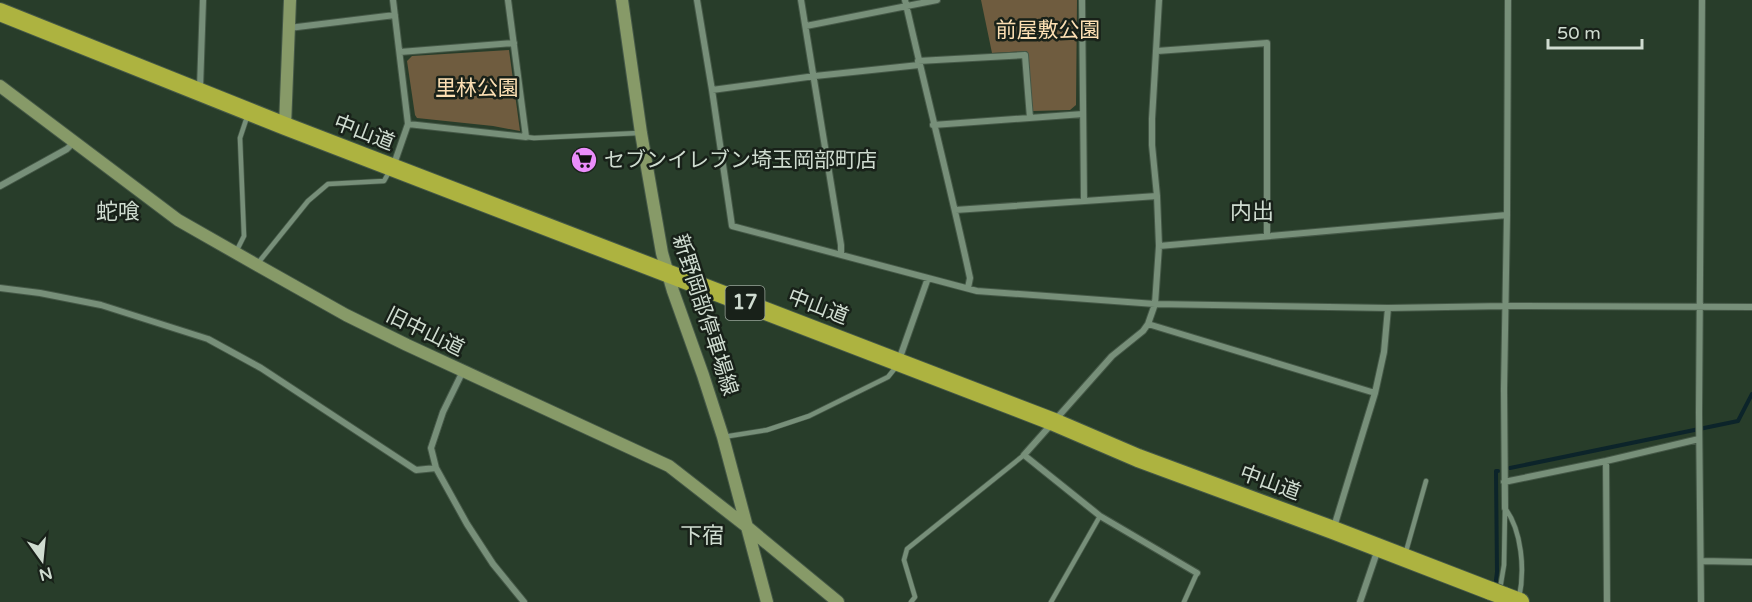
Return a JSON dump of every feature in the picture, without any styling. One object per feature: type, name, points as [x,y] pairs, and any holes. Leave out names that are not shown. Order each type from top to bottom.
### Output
[{"type":"highway","name":"中山道","points":[[0,12],[392,168],[608,249],[1054,422],[1138,458],[1379,547],[1508,599]]},
{"type":"street","points":[[200,92],[203,0]]},
{"type":"street","points":[[285,126],[290,0]]},
{"type":"street","points":[[392,168],[408,124],[393,0]]},
{"type":"street","points":[[408,124],[526,137],[508,0]]},
{"type":"street","name":"新野岡部停車場線","points":[[622,0],[660,243],[668,274],[723,437],[767,602]]},
{"type":"street","points":[[697,0],[732,226],[977,291],[1155,304],[1388,308],[1752,307]]},
{"type":"street","points":[[801,0],[842,245],[841,254]]},
{"type":"street","points":[[806,26],[905,3],[937,0]]},
{"type":"street","points":[[1082,0],[1084,201]]},
{"type":"street","points":[[1159,0],[1152,145],[1159,246],[1155,304],[1143,331],[1113,356],[1024,455],[1100,516],[1197,573]]},
{"type":"street","points":[[1504,508],[1508,0]]},
{"type":"street","points":[[1701,602],[1699,439],[1702,0]]},
{"type":"street","points":[[905,3],[955,210],[970,278],[968,288]]},
{"type":"street","points":[[288,28],[395,15]]},
{"type":"street","points":[[400,52],[514,43]]},
{"type":"street","points":[[1157,51],[1268,43],[1268,236]]},
{"type":"street","points":[[712,90],[919,63],[1025,55],[1030,118]]},
{"type":"street","name":"旧中山道","points":[[0,86],[178,220],[257,265],[346,315],[669,466],[838,602]]},
{"type":"street","points":[[933,125],[1083,114]]},
{"type":"street","points":[[2,183],[67,149],[74,141]]},
{"type":"street","points":[[955,210],[1157,196]]},
{"type":"street","points":[[1159,246],[1508,215]]},
{"type":"street","points":[[898,362],[928,278]]},
{"type":"street","points":[[0,288],[101,304],[208,339],[268,373],[416,470],[435,468]]},
{"type":"street","points":[[1333,530],[1375,393],[1384,352],[1388,308]]},
{"type":"street","points":[[1148,324],[1375,393]]},
{"type":"street","points":[[463,371],[443,412],[430,448],[435,468],[486,554],[524,602]]},
{"type":"street","points":[[1504,482],[1699,439]]},
{"type":"street","points":[[1606,461],[1607,602]]},
{"type":"street","points":[[1360,602],[1379,547]]},
{"type":"street","points":[[1701,561],[1752,562]]},
{"type":"lane","points":[[236,253],[244,236],[240,138],[249,112]]},
{"type":"lane","points":[[526,137],[641,133]]},
{"type":"lane","points":[[257,265],[308,201],[328,184],[384,181],[392,168]]},
{"type":"lane","points":[[723,437],[767,430],[809,416],[888,377],[898,362]]},
{"type":"lane","points":[[911,602],[915,597],[904,560],[907,549],[1024,455]]},
{"type":"lane","points":[[1404,557],[1426,482]]},
{"type":"lane","points":[[1504,508],[1520,539],[1521,580],[1508,599]]},
{"type":"lane","points":[[1504,508],[1504,565],[1508,599]]},
{"type":"lane","points":[[1051,602],[1100,516]]},
{"type":"lane","points":[[1184,602],[1197,573]]},
{"type":"green space","name":"前屋敷公園","points":[[981,0],[1077,0],[1076,105],[1070,110],[1033,111],[1027,51],[992,53]]},
{"type":"green space","name":"里林公園","points":[[509,50],[520,131],[417,118],[407,61],[412,56]]},
{"type":"waterway","points":[[1510,468],[1738,421],[1752,394]]},
{"type":"waterway","points":[[1495,588],[1497,572],[1496,471],[1498,471]]},
{"type":"place","name":"セブンイレブン埼玉岡部町店","points":[[584,160]]},
{"type":"district","name":"蛇喰","points":[[118,212]]},
{"type":"district","name":"内出","points":[[1252,212]]},
{"type":"district","name":"下宿","points":[[702,536]]}]
